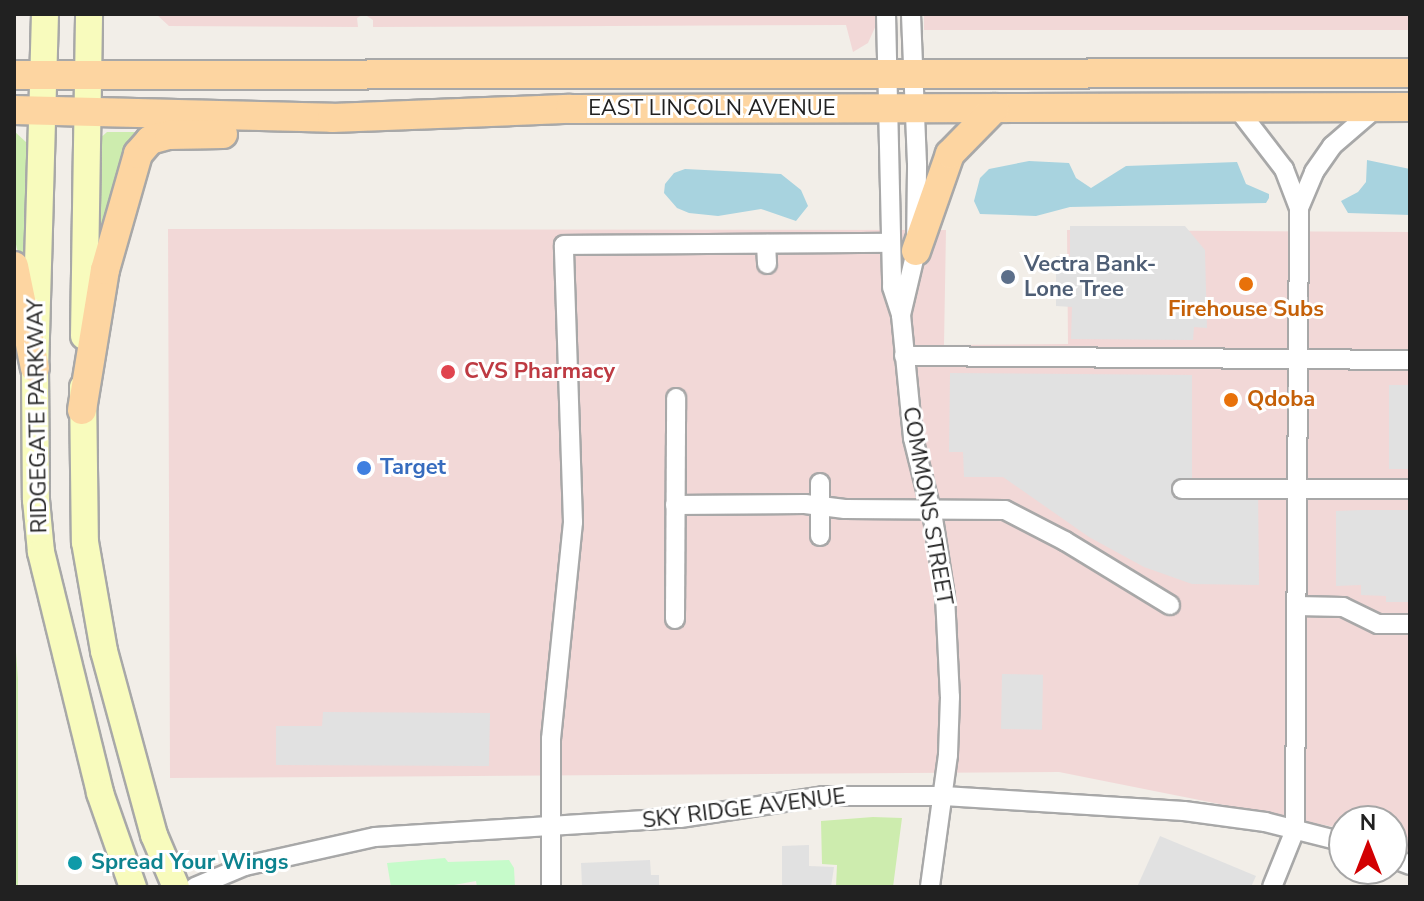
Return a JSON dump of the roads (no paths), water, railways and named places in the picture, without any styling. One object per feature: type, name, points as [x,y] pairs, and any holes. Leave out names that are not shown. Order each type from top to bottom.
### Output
[{"type":"main road","name":"RIDGEGATE PARKWAY","points":[[45,14],[44,75],[28,110],[36,500],[41,552],[100,793],[133,887]]},
{"type":"main road","name":"RIDGEGATE PARKWAY","points":[[89,14],[90,110],[82,410],[85,542],[104,651],[154,835],[176,887]]},
{"type":"main road","name":"EAST LINCOLN AVENUE","points":[[14,75],[1410,73]]},
{"type":"main road","name":"EAST LINCOLN AVENUE","points":[[28,110],[332,118],[570,109],[1410,107]]},
{"type":"main road","points":[[902,247],[950,154],[995,108]]},
{"type":"main road","points":[[82,410],[105,270],[135,161],[142,147],[150,140],[169,135],[309,134],[332,118]]},
{"type":"main road","points":[[14,266],[35,368]]},
{"type":"street","points":[[886,14],[898,76]]},
{"type":"street","points":[[898,76],[911,14]]},
{"type":"street","name":"COMMONS STREET","points":[[898,76],[904,356],[913,438],[930,508],[945,596],[949,683],[944,796],[930,887]]},
{"type":"street","name":"COMMONS STREET","points":[[898,76],[902,247],[892,287],[901,315]]},
{"type":"street","points":[[1299,208],[1314,172],[1332,146],[1376,107]]},
{"type":"street","points":[[1237,108],[1284,169],[1299,208],[1295,830],[1272,887]]},
{"type":"street","points":[[766,244],[767,264]]},
{"type":"street","points":[[551,887],[551,739],[573,522],[564,245],[902,247]]},
{"type":"street","points":[[904,356],[1410,360]]},
{"type":"street","points":[[675,619],[676,398]]},
{"type":"street","points":[[820,483],[820,536]]},
{"type":"street","points":[[1182,489],[1410,489]]},
{"type":"street","points":[[675,505],[1005,510],[1025,518],[1170,605]]},
{"type":"street","points":[[1297,606],[1343,607],[1378,624],[1410,624]]},
{"type":"street","name":"SKY RIDGE AVENUE","points":[[195,887],[245,866],[375,837],[680,818],[823,796],[944,796],[1184,811],[1328,838]]},
{"type":"water","points":[[1367,160],[1410,169],[1410,215],[1348,213],[1341,201],[1358,192],[1366,182]]},
{"type":"water","points":[[1029,161],[1069,163],[1076,178],[1091,188],[1126,166],[1237,162],[1246,184],[1269,194],[1269,198],[1266,203],[1070,207],[1036,216],[980,214],[974,201],[980,178],[989,169]]},
{"type":"water","points":[[685,169],[781,174],[801,190],[808,206],[796,221],[761,209],[718,216],[689,213],[677,208],[664,193],[665,184],[674,173]]},
{"type":"place","name":"Vectra Bank- Lone Tree","points":[[1008,277]]},
{"type":"place","name":"Firehouse Subs","points":[[1246,284]]},
{"type":"place","name":"CVS Pharmacy","points":[[448,372]]},
{"type":"place","name":"Qdoba","points":[[1231,400]]},
{"type":"place","name":"Target","points":[[364,468]]},
{"type":"place","name":"Spread Your Wings","points":[[75,863]]}]
